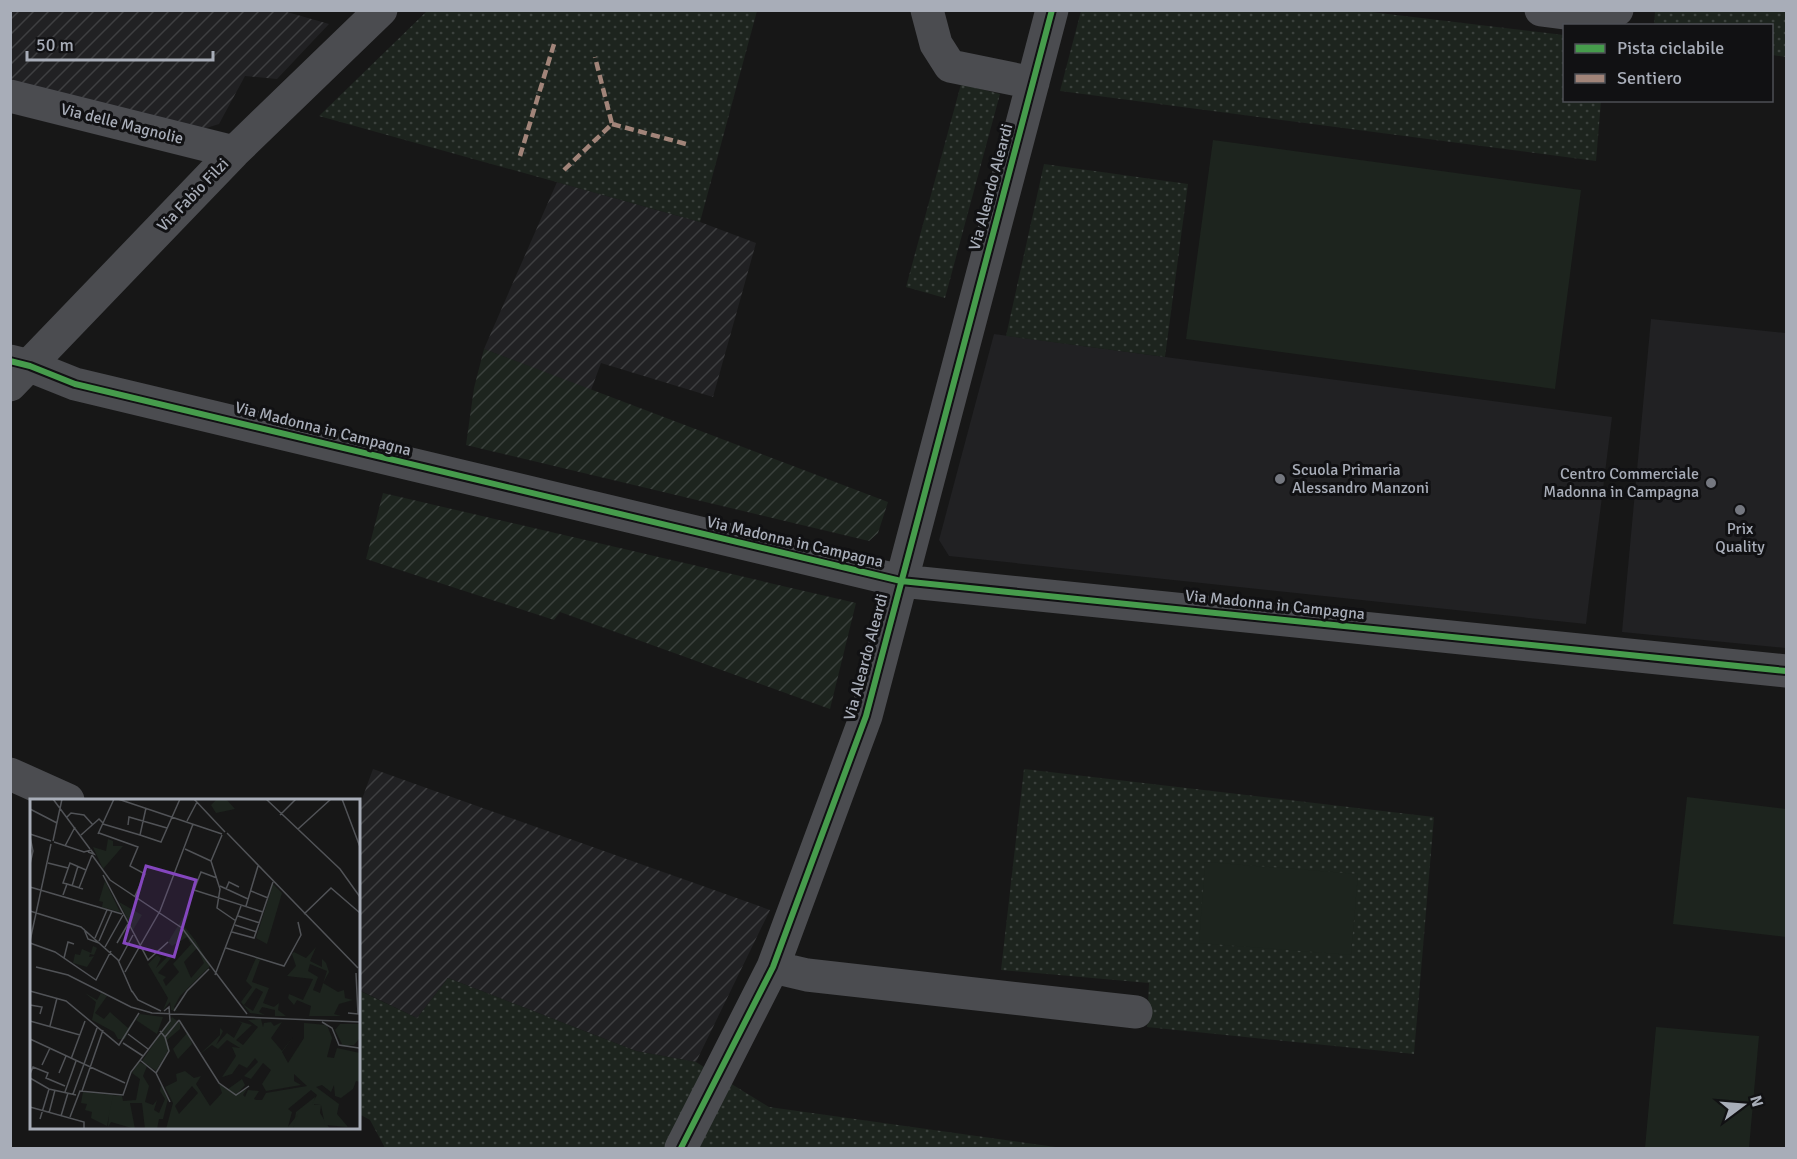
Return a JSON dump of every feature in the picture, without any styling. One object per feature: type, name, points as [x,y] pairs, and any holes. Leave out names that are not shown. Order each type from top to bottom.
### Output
[{"type":"street","name":"Via Fabio Filzi","points":[[17,370],[234,152],[381,10]]},
{"type":"street","points":[[927,10],[936,44],[950,66],[1033,83]]},
{"type":"street","name":"Via Aleardo Aleardi","points":[[681,1149],[773,967],[866,717],[1052,10]]},
{"type":"street","points":[[1541,10],[1603,18],[1617,10]]},
{"type":"street","name":"Via delle Magnolie","points":[[10,96],[234,152]]},
{"type":"street","name":"Via Madonna in Campagna","points":[[17,370],[901,581],[1786,671]]},
{"type":"street","points":[[10,774],[64,799]]},
{"type":"street","points":[[773,967],[807,975],[1136,1012]]},
{"type":"shaded area","points":[[280,10],[329,24],[277,79],[245,76],[219,124],[203,129],[11,82],[11,11]]},
{"type":"shaded area","points":[[427,11],[757,11],[700,222],[319,116]]},
{"type":"shaded area","points":[[1081,11],[1363,11],[1563,35],[1563,102],[1601,102],[1596,161],[1060,91]]},
{"type":"shaded area","points":[[1655,11],[1786,11],[1786,57],[1773,55],[1773,24],[1654,24]]},
{"type":"shaded area","points":[[961,84],[1000,94],[945,298],[906,287]]},
{"type":"shaded area","points":[[1213,140],[1581,190],[1555,389],[1186,339]]},
{"type":"shaded area","points":[[1044,164],[1188,184],[1165,357],[1006,336]]},
{"type":"shaded area","points":[[557,182],[700,222],[756,243],[713,397],[601,363],[591,390],[484,349]]},
{"type":"shaded area","name":"Centro Commerciale Madonna in Campagna","points":[[1651,319],[1786,333],[1786,648],[1622,632]]},
{"type":"shaded area","name":"Scuola Primaria Alessandro Manzoni","points":[[994,334],[1612,417],[1586,624],[949,556],[939,540]]},
{"type":"shaded area","points":[[484,349],[888,502],[878,533],[869,541],[466,445],[474,388]]},
{"type":"shaded area","points":[[383,493],[856,603],[830,709],[560,612],[554,620],[366,559]]},
{"type":"shaded area","points":[[373,769],[770,910],[696,1062],[636,1051],[448,978],[417,1018],[360,990],[360,805]]},
{"type":"shaded area","points":[[1024,769],[1434,817],[1414,1054],[1147,1027],[1149,983],[1001,970]]},
{"type":"shaded area","points":[[1687,797],[1786,809],[1786,937],[1673,924]]},
{"type":"shaded area","points":[[1205,862],[1358,874],[1351,955],[1199,943]]},
{"type":"shaded area","points":[[448,978],[636,1051],[696,1062],[769,1107],[1063,1148],[385,1148],[370,1120],[360,1115],[360,991],[417,1018]]},
{"type":"shaded area","points":[[1656,1027],[1759,1036],[1749,1148],[1645,1148]]},
{"type":"marked path","points":[[520,156],[554,44]]},
{"type":"marked path","points":[[564,170],[612,124],[595,57]]},
{"type":"marked path","points":[[612,124],[686,144]]},
{"type":"cycle path","points":[[681,1148],[773,967],[866,716],[1052,10]]},
{"type":"cycle path","points":[[10,361],[30,366],[75,384],[901,581],[1786,671]]},
{"type":"place","name":"Scuola Primaria Alessandro Manzoni","points":[[1280,479]]},
{"type":"place","name":"Centro Commerciale Madonna in Campagna","points":[[1711,483]]},
{"type":"place","name":"Prix Quality","points":[[1740,510]]}]
